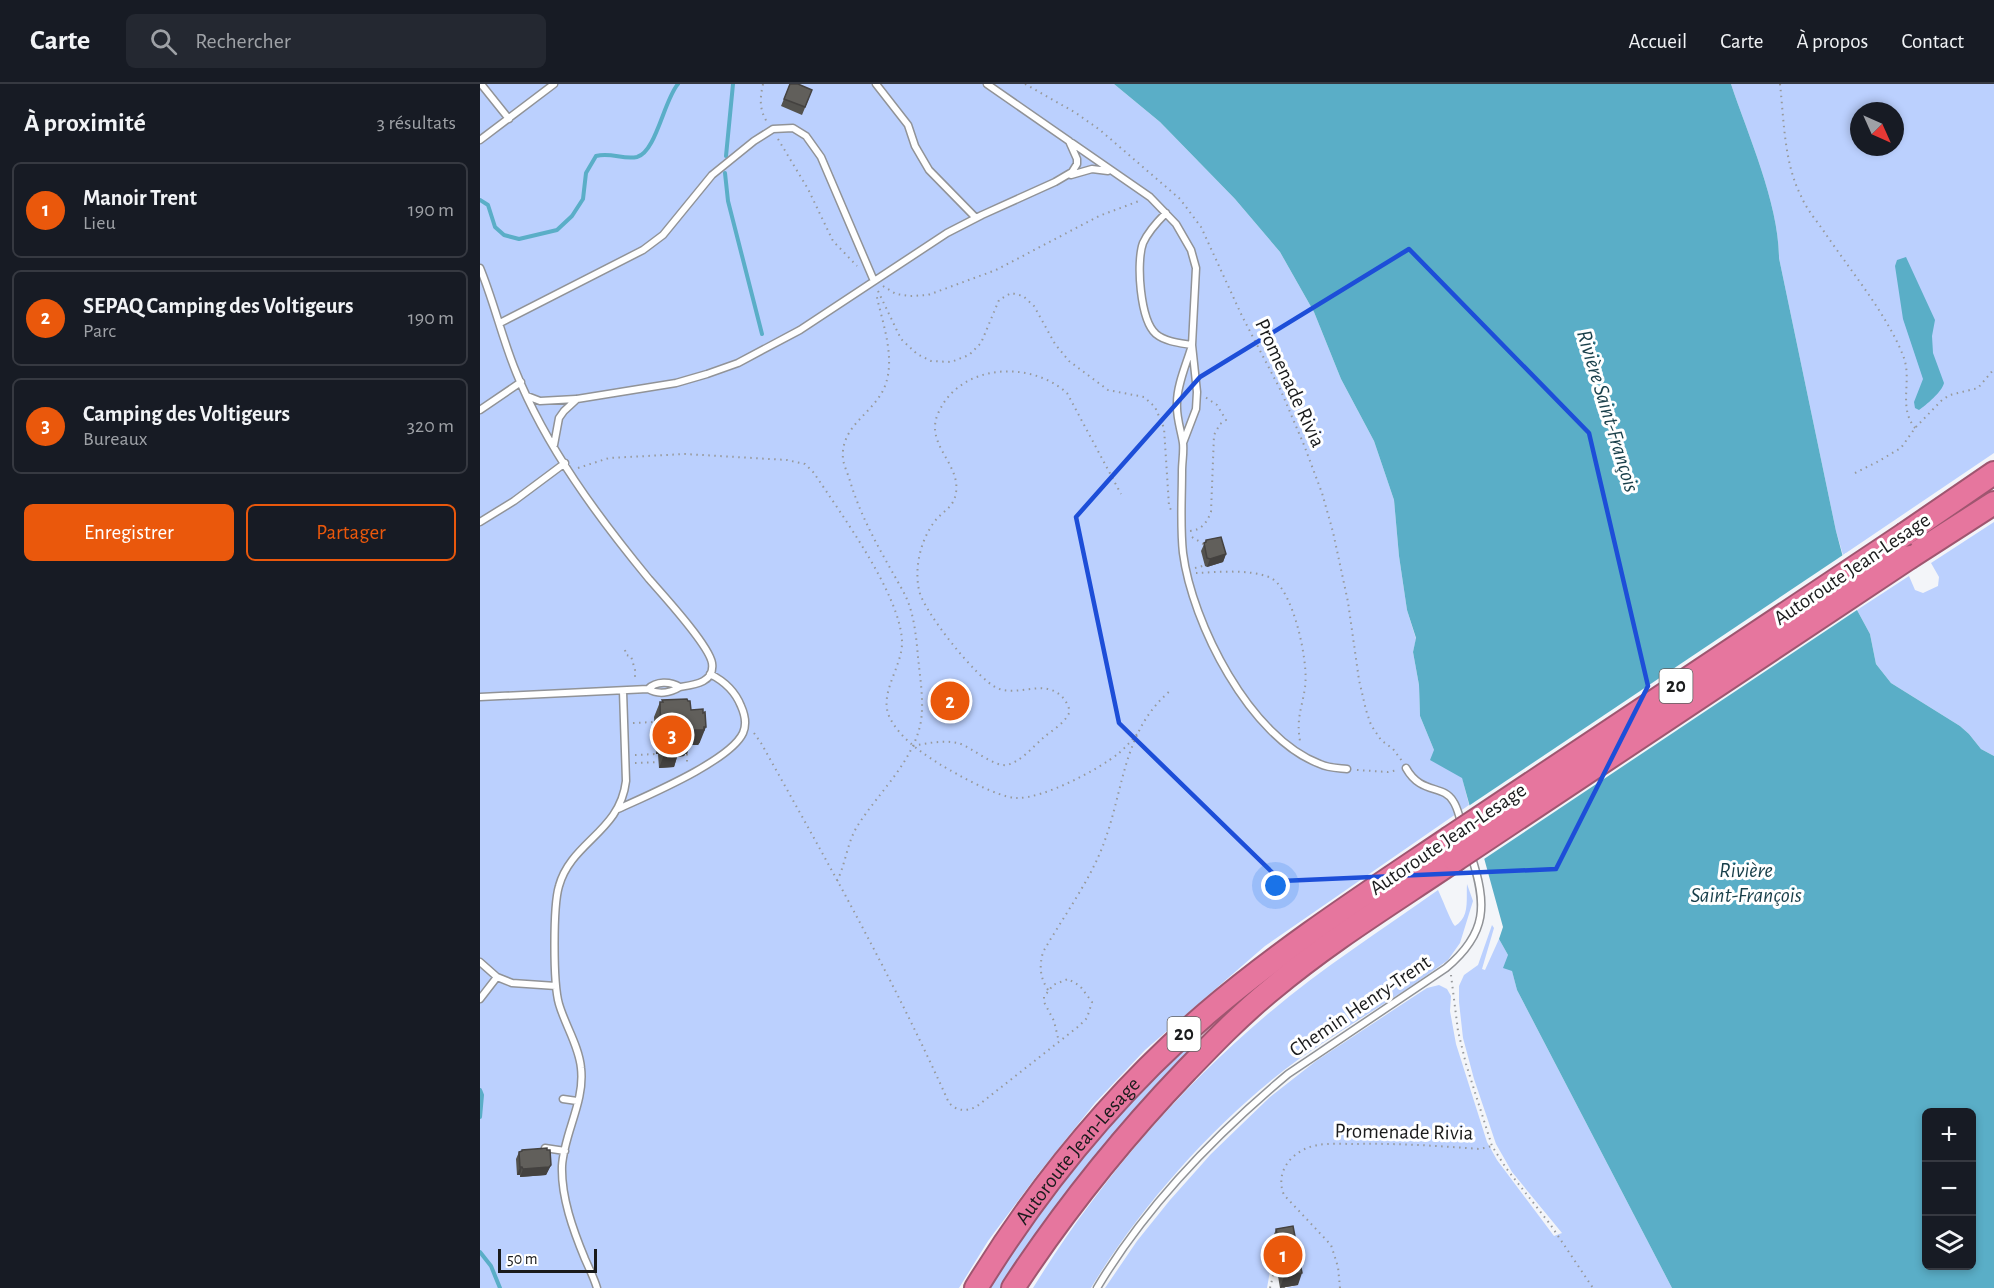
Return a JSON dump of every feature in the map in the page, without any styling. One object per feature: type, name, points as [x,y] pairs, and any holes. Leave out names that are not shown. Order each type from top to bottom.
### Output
[{"type":"highway","name":"Autoroute Jean-Lesage","points":[[976,1288],[1017,1226],[1069,1158],[1118,1101],[1178,1040],[1272,960],[1448,838],[1994,473]]},
{"type":"highway","name":"Autoroute Jean-Lesage","points":[[1013,1288],[1062,1216],[1107,1159],[1175,1082],[1242,1015],[1276,985],[1455,860],[1994,503]]},
{"type":"lane","points":[[481,84],[509,119]]},
{"type":"lane","points":[[480,140],[554,84]]},
{"type":"lane","points":[[876,84],[908,125],[915,146],[929,170],[976,218]]},
{"type":"lane","points":[[987,84],[1150,197],[1185,237],[1196,268],[1192,345],[1197,392],[1196,409],[1183,443]]},
{"type":"lane","points":[[500,323],[643,250],[672,224],[712,175],[772,129],[786,127],[800,130],[821,157],[874,281]]},
{"type":"lane","points":[[1068,176],[1077,164],[1076,153],[1069,141]]},
{"type":"lane","points":[[527,396],[540,401],[577,399],[676,383],[707,375],[738,363],[800,330],[947,233],[976,218],[1068,176],[1092,169],[1111,171]]},
{"type":"lane","points":[[1166,213],[1148,234],[1139,256],[1146,318],[1154,332],[1161,338],[1192,345]]},
{"type":"lane","points":[[480,268],[527,396],[569,471],[607,527],[704,648],[712,662],[710,674],[699,685],[680,687],[673,692],[654,693],[648,689],[480,697]]},
{"type":"lane","points":[[1192,345],[1177,401],[1183,443],[1181,528],[1187,574],[1196,606],[1208,635],[1238,688],[1270,728],[1302,756],[1321,765],[1347,770]]},
{"type":"lane","points":[[480,410],[521,382]]},
{"type":"lane","points":[[554,445],[560,418],[577,399]]},
{"type":"lane","points":[[480,522],[514,501],[565,464]]},
{"type":"lane","points":[[617,810],[662,789],[728,750],[741,736],[745,719],[738,699],[724,681],[710,674]]},
{"type":"lane","points":[[597,1288],[576,1237],[562,1170],[582,1077],[580,1059],[562,1016],[556,986],[556,907],[559,885],[574,858],[608,824],[624,792],[626,781],[623,690]]},
{"type":"lane","name":"Chemin Henry-Trent","points":[[1097,1288],[1166,1194],[1201,1155],[1264,1094],[1322,1050],[1446,968],[1461,956],[1471,942],[1479,926],[1482,913],[1479,880],[1453,801],[1445,793],[1412,779],[1406,768]]},
{"type":"lane","points":[[480,962],[497,977],[512,982],[556,986]]},
{"type":"lane","points":[[480,999],[497,977]]},
{"type":"lane","points":[[563,1099],[578,1101]]},
{"type":"lane","points":[[545,1148],[565,1151]]},
{"type":"path","points":[[762,84],[760,100],[762,114],[808,189],[833,241],[874,281],[896,294],[928,295],[996,270],[1099,216],[1150,197]]},
{"type":"path","name":"Promenade Rivia","points":[[1025,84],[1076,113],[1100,130],[1180,199],[1201,228],[1281,391],[1304,445],[1322,493],[1333,532],[1348,602],[1359,680],[1371,725],[1381,740],[1400,757],[1406,768]]},
{"type":"path","points":[[1780,84],[1791,167],[1797,189],[1896,341],[1906,368],[1905,410],[1915,428]]},
{"type":"path","points":[[874,281],[901,339],[917,354],[931,361],[951,362],[969,355],[981,344],[999,300],[1011,292],[1023,296],[1034,306],[1055,344],[1069,361],[1108,390],[1144,397],[1155,406],[1164,428],[1169,507],[1181,528],[1206,547]]},
{"type":"path","points":[[837,881],[857,827],[913,746],[921,720],[916,632],[910,607],[873,539],[852,490],[843,459],[846,436],[860,416],[879,398],[885,385],[889,361],[874,281]]},
{"type":"path","points":[[1855,473],[1900,448],[1915,428],[1942,400],[1950,395],[1978,388],[1994,369]]},
{"type":"path","points":[[913,746],[936,741],[958,744],[996,763],[1005,765],[1016,761],[1061,723],[1069,712],[1069,707],[1063,698],[1047,689],[1036,687],[1007,690],[998,689],[989,683],[977,673],[950,640],[919,591],[919,555],[934,522],[949,509],[955,497],[956,480],[951,465],[935,438],[937,416],[949,396],[966,382],[992,371],[1031,373],[1055,383],[1067,393],[1121,494]]},
{"type":"path","points":[[1181,528],[1194,531],[1200,528],[1207,521],[1211,512],[1214,435],[1220,424],[1226,420],[1217,405],[1197,392]]},
{"type":"path","points":[[569,471],[609,458],[685,454],[787,460],[805,464],[814,473],[882,580],[899,620],[903,642],[886,706],[890,717],[913,746],[961,777],[1005,796],[1017,798],[1048,791],[1081,776],[1119,753],[1138,733]]},
{"type":"path","points":[[1187,574],[1250,573],[1271,577],[1279,584],[1290,604],[1302,641],[1305,663],[1305,686],[1297,724],[1302,756]]},
{"type":"path","points":[[625,650],[626,655],[631,656],[635,670],[635,690]]},
{"type":"path","points":[[1048,990],[1042,979],[1040,964],[1043,952],[1087,877],[1105,841],[1127,758],[1138,733],[1152,708],[1170,691]]},
{"type":"path","points":[[643,722],[654,722]]},
{"type":"path","points":[[745,724],[761,743],[837,881],[915,1026],[949,1103],[955,1109],[966,1111],[976,1107],[1059,1042],[1087,1018],[1092,1002],[1080,986],[1068,979],[1063,979],[1048,990],[1044,997],[1044,1002],[1054,1021],[1059,1042]]},
{"type":"path","points":[[645,755],[656,754]]},
{"type":"path","points":[[645,763],[659,762]]},
{"type":"path","points":[[1357,770],[1388,772],[1406,768]]},
{"type":"path","name":"Promenade Rivia","points":[[1446,968],[1452,978],[1458,1030],[1466,1064],[1492,1146],[1506,1168],[1550,1224],[1593,1288]]},
{"type":"path","name":"Promenade Rivia","points":[[1340,1288],[1338,1267],[1331,1245],[1284,1195],[1280,1185],[1280,1178],[1291,1158],[1317,1145],[1395,1143],[1480,1149],[1492,1146]]},
{"type":"path","points":[[1270,1288],[1272,1272],[1277,1270]]},
{"type":"highlighted area","points":[[1409,249],[1589,433],[1648,686],[1556,869],[1281,881],[1119,723],[1076,517],[1200,377]]},
{"type":"shaded area","points":[[480,84],[1114,84],[1160,122],[1235,199],[1280,252],[1314,312],[1341,379],[1374,441],[1394,500],[1407,610],[1416,639],[1413,652],[1419,685],[1420,716],[1434,750],[1462,777],[1469,805],[1265,946],[1145,1050],[1095,1103],[1038,1174],[988,1241],[959,1288],[480,1288]]},
{"type":"shaded area","points":[[1731,84],[1994,84],[1994,453],[1843,555],[1779,258],[1774,215]]},
{"type":"shaded area","points":[[1994,522],[1994,756],[1981,749],[1960,726],[1891,683],[1876,664],[1870,634],[1857,610],[1909,576],[1915,590],[1923,593],[1938,586],[1939,577],[1931,563]]},
{"type":"shaded area","points":[[1467,884],[1473,901],[1460,943],[1448,960],[1299,1059],[1240,1107],[1212,1134],[1158,1194],[1091,1288],[1033,1288],[1083,1213],[1140,1141],[1235,1042],[1310,980],[1438,890],[1455,926],[1465,913]]},
{"type":"shaded area","points":[[1492,925],[1494,928],[1482,969],[1485,970],[1499,939],[1508,955],[1517,990],[1672,1288],[1286,1288],[1298,1285],[1272,1241],[1277,1269],[1270,1271],[1267,1288],[1105,1288],[1137,1241],[1170,1200],[1211,1154],[1270,1097],[1316,1061],[1427,988],[1439,985],[1447,989],[1451,996],[1450,1011],[1456,1044],[1487,1142],[1497,1160],[1554,1236],[1562,1233],[1512,1172],[1496,1144],[1463,1038],[1459,986],[1464,975],[1478,965]]},
{"type":"shaded area","points":[[1198,1035],[1202,1040],[1118,1130],[1071,1186],[1001,1288],[988,1288],[1055,1192],[1093,1145]]},
{"type":"water","name":"Rivière Saint-François","points":[[1114,84],[1731,84],[1754,147],[1774,215],[1779,258],[1836,531],[1857,610],[1870,634],[1876,664],[1891,683],[1960,726],[1981,749],[1994,756],[1994,1288],[1672,1288],[1517,990],[1512,971],[1503,968],[1508,955],[1499,939],[1503,927],[1462,778],[1430,760],[1434,750],[1420,716],[1419,685],[1413,652],[1416,638],[1407,610],[1394,500],[1374,441],[1341,379],[1314,312],[1280,252],[1235,199],[1160,122]]},
{"type":"water","points":[[1906,257],[1935,320],[1932,336],[1933,353],[1944,383],[1937,394],[1919,410],[1915,408],[1914,402],[1923,379],[1903,319],[1895,266],[1897,260]]},
{"type":"pier","points":[[1846,553],[1860,608],[1481,861],[1467,807]]},
{"type":"building","points":[[790,84],[798,84],[812,90],[805,107],[784,99]]},
{"type":"building","points":[[1221,537],[1226,554],[1207,558],[1204,543],[1206,540]]},
{"type":"building","points":[[687,699],[690,701],[691,710],[703,709],[706,727],[704,730],[692,730],[690,741],[679,741],[679,751],[665,752],[664,739],[661,739],[660,702]]},
{"type":"building","points":[[547,1148],[550,1150],[551,1165],[549,1167],[523,1169],[520,1167],[519,1152]]},
{"type":"building","points":[[1293,1226],[1302,1273],[1284,1276],[1276,1229]]},
{"type":"waterway","points":[[480,200],[488,205],[495,227],[504,235],[519,239],[557,230],[572,216],[583,199],[586,173],[596,156],[632,158],[644,153],[655,136],[668,101],[678,84]]},
{"type":"waterway","points":[[726,156],[733,84]]},
{"type":"waterway","points":[[725,173],[728,201],[762,334]]},
{"type":"waterway","points":[[480,1090],[482,1095],[480,1117]]},
{"type":"waterway","points":[[480,1252],[491,1266],[500,1288]]},
{"type":"place","name":"SEPAQ Camping des Voltigeurs","points":[[950,701]]},
{"type":"place","name":"Camping des Voltigeurs","points":[[672,735]]},
{"type":"place","name":"Manoir Trent","points":[[1283,1255]]}]
